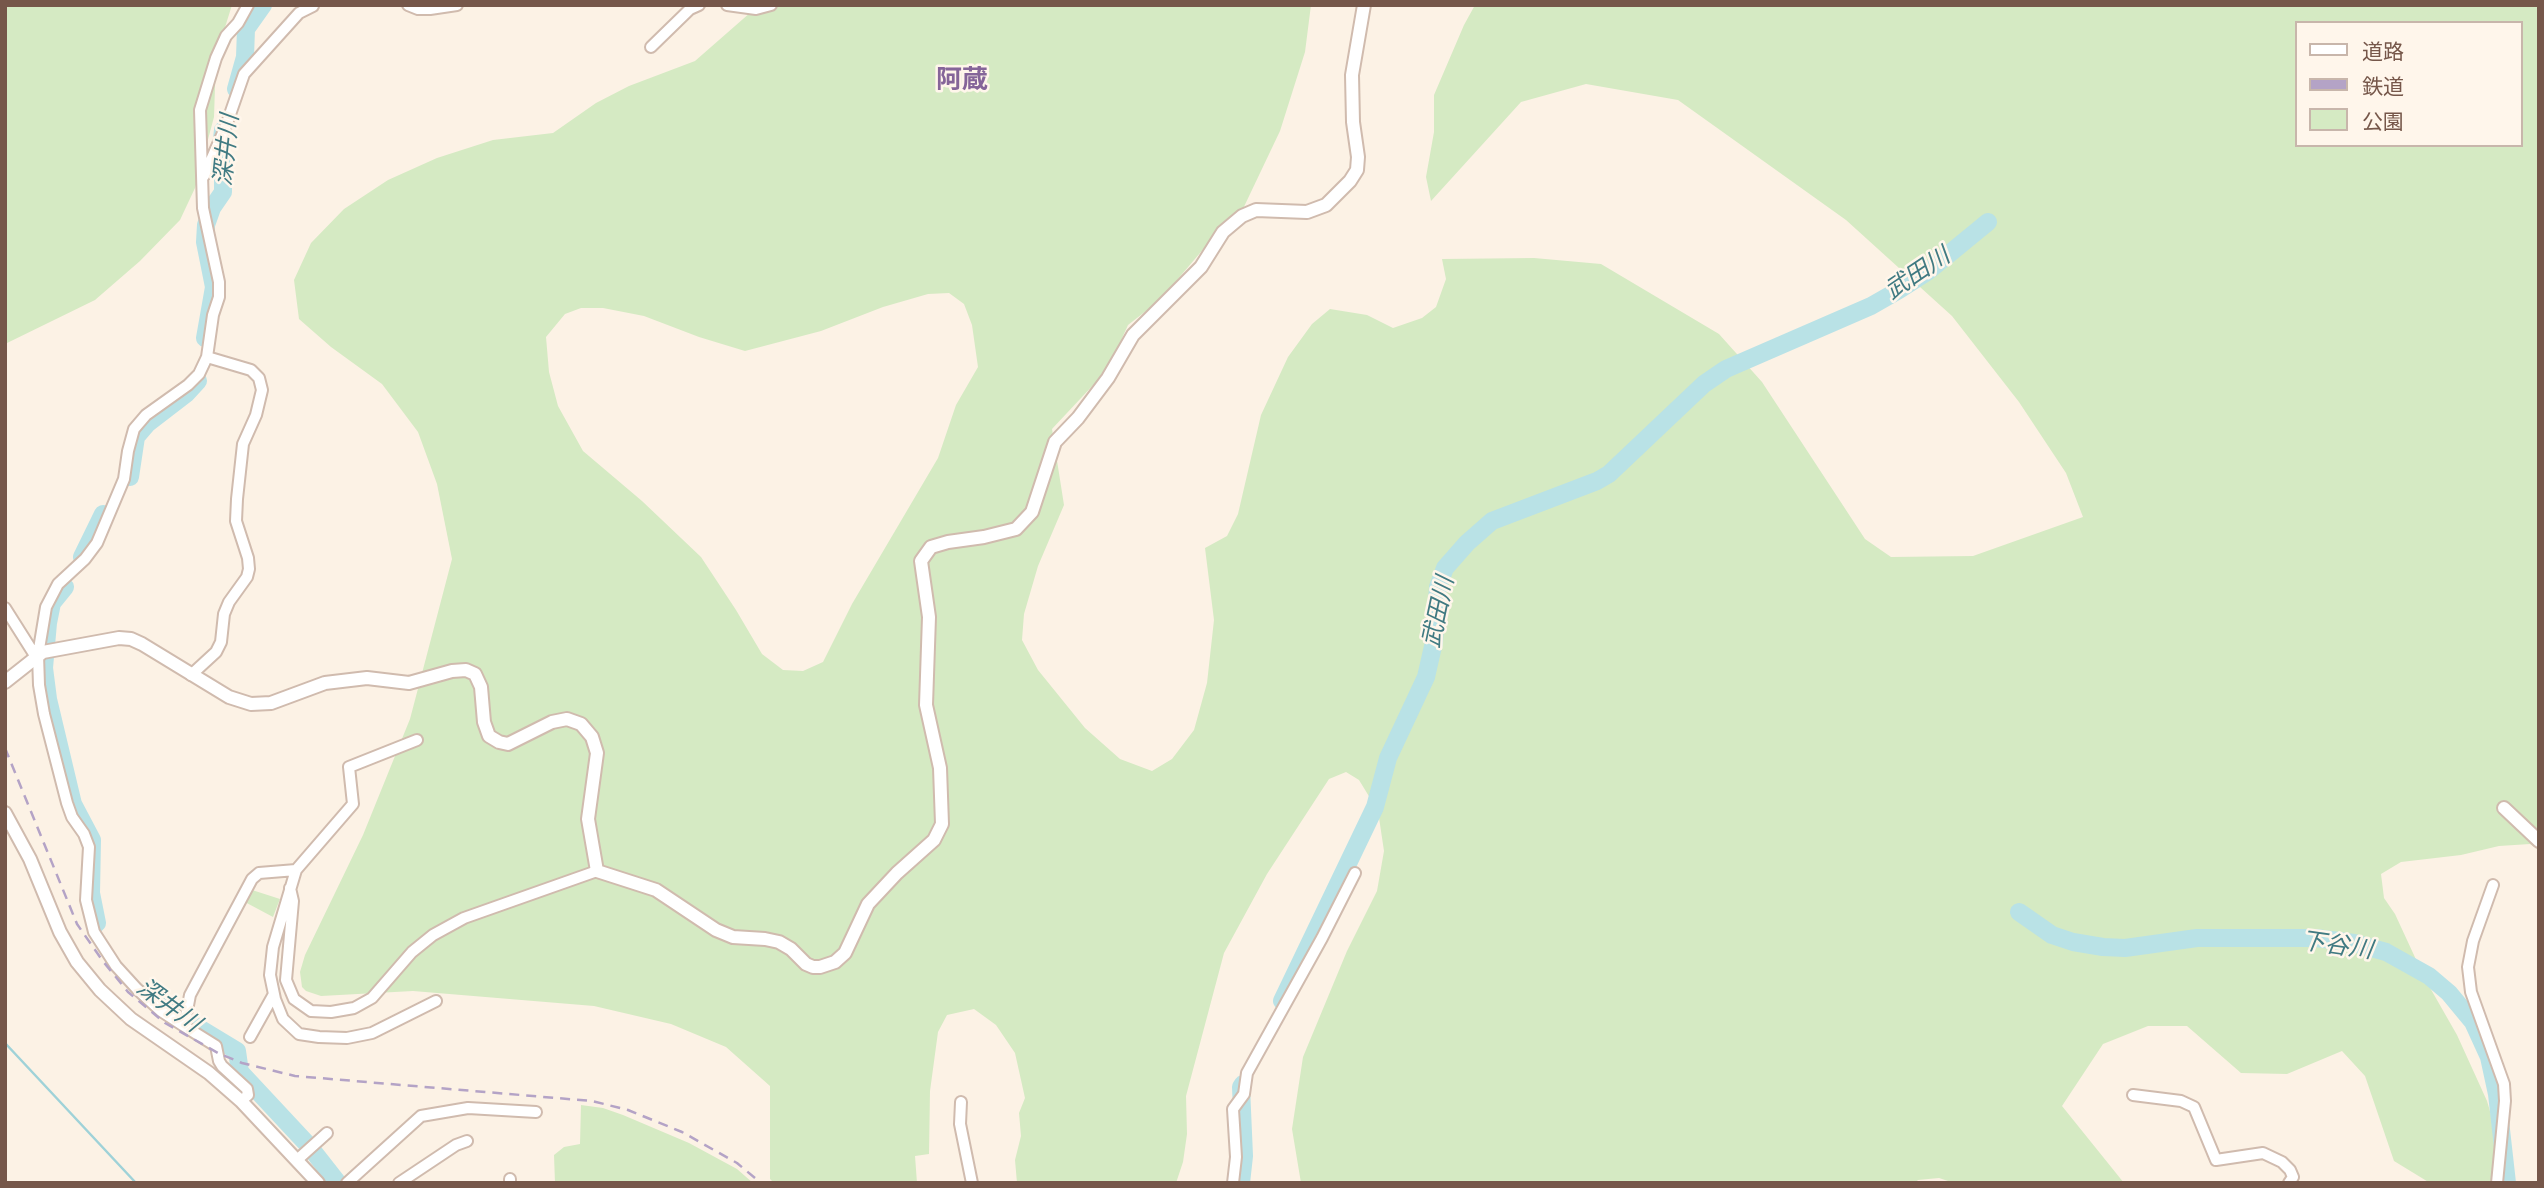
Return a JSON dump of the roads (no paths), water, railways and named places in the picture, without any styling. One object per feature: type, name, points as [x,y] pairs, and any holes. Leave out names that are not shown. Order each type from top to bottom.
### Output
[{"type":"street","points":[[241,1101],[248,1095],[247,1088],[222,1066],[216,1046],[186,1021],[161,1011],[137,989],[116,966],[94,932],[86,900],[89,847],[67,803],[39,685],[46,607],[58,584],[85,559],[97,543],[124,479],[134,429],[146,415],[188,385],[199,374],[207,357],[213,315],[219,297],[219,282],[203,208],[200,110],[216,58],[226,36],[238,23],[248,5]]},
{"type":"street","points":[[203,178],[226,126],[244,74],[299,13],[312,6],[321,5]]},
{"type":"street","points":[[408,5],[418,9],[430,9],[457,5]]},
{"type":"street","points":[[650,47],[690,9],[699,5]]},
{"type":"street","points":[[727,5],[756,9],[771,5]]},
{"type":"street","points":[[290,885],[293,901],[286,980],[294,999],[311,1011],[331,1012],[354,1008],[372,998],[412,952],[433,935],[464,918],[597,871],[656,890],[716,930],[733,937],[779,942],[813,967],[827,965],[845,953],[868,904],[934,840],[942,824],[940,768],[926,705],[929,617],[921,561],[931,547],[1016,529],[1032,512],[1055,442],[1078,418],[1108,378],[1133,335],[1201,267],[1223,232],[1242,215],[1256,210],[1307,212],[1326,205],[1350,181],[1357,170],[1358,157],[1353,122],[1352,75],[1364,5]]},
{"type":"street","points":[[191,675],[216,652],[221,642],[224,614],[247,577],[249,569],[236,521],[236,499],[243,444],[256,415],[262,390],[258,378],[251,370],[207,357]]},
{"type":"street","points":[[5,608],[41,653]]},
{"type":"street","points":[[5,682],[41,653],[118,638],[131,639],[229,697],[251,704],[271,703],[325,683],[368,678],[409,683],[452,671],[466,670],[475,674],[481,687],[484,722],[489,736],[499,742],[508,744],[552,722],[568,719],[582,724],[592,737],[597,753],[588,819],[597,871]]},
{"type":"street","points":[[417,740],[349,767],[353,804],[296,870],[273,947],[270,975],[283,1019],[299,1034],[347,1038],[372,1033],[436,1001]]},
{"type":"street","points":[[2504,807],[2539,841]]},
{"type":"street","points":[[5,813],[30,859],[60,932],[77,962],[100,990],[131,1020],[209,1073],[241,1101],[317,1183]]},
{"type":"street","points":[[186,1021],[190,995],[252,879],[259,873],[296,870]]},
{"type":"street","points":[[1233,1183],[1236,1157],[1233,1109],[1244,1094],[1247,1073],[1355,873]]},
{"type":"street","points":[[2493,885],[2473,941],[2468,967],[2471,992],[2504,1084],[2505,1101],[2497,1183]]},
{"type":"street","points":[[250,1037],[274,994]]},
{"type":"street","points":[[2133,1095],[2181,1101],[2194,1107],[2217,1160],[2263,1153],[2282,1162],[2290,1170],[2293,1177],[2289,1183]]},
{"type":"street","points":[[961,1102],[960,1124],[972,1183]]},
{"type":"street","points":[[347,1183],[421,1116],[468,1108],[536,1112]]},
{"type":"street","points":[[297,1160],[327,1133]]},
{"type":"street","points":[[399,1183],[447,1150],[467,1141]]},
{"type":"waterway","name":"深井川","points":[[236,89],[245,57],[246,29],[263,5]]},
{"type":"waterway","name":"深井川","points":[[205,338],[214,287],[205,242],[206,225],[212,208],[223,192],[220,156],[223,130]]},
{"type":"waterway","name":"武田川","points":[[1282,1001],[1375,807],[1388,758],[1426,677],[1434,642],[1438,587],[1445,568],[1467,543],[1492,521],[1609,474],[1704,384],[1726,369],[1871,306],[1927,272],[1988,222]]},
{"type":"waterway","name":"深井川","points":[[130,477],[136,437],[148,423],[187,393],[198,381]]},
{"type":"waterway","name":"深井川","points":[[82,557],[103,514]]},
{"type":"waterway","name":"深井川","points":[[65,587],[52,603],[44,668],[48,699],[73,804],[92,840],[91,893],[97,923]]},
{"type":"waterway","name":"下谷川","points":[[2019,912],[2052,935],[2103,947],[2125,948],[2197,938],[2316,938],[2354,943],[2386,952],[2429,976],[2449,993],[2473,1022],[2489,1057],[2497,1094],[2507,1183]]},
{"type":"waterway","name":"深井川","points":[[148,993],[161,1005],[237,1051],[240,1072],[309,1146],[338,1183]]},
{"type":"waterway","points":[[5,1043],[136,1183]]},
{"type":"waterway","name":"武田川","points":[[1241,1183],[1244,1156],[1243,1084]]},
{"type":"railway","points":[[5,748],[77,924],[128,992],[165,1023],[218,1053],[242,1063],[295,1076],[592,1101],[628,1110],[682,1132],[737,1163],[761,1183]]},
{"type":"district","name":"阿蔵","points":[[962,79]]}]
